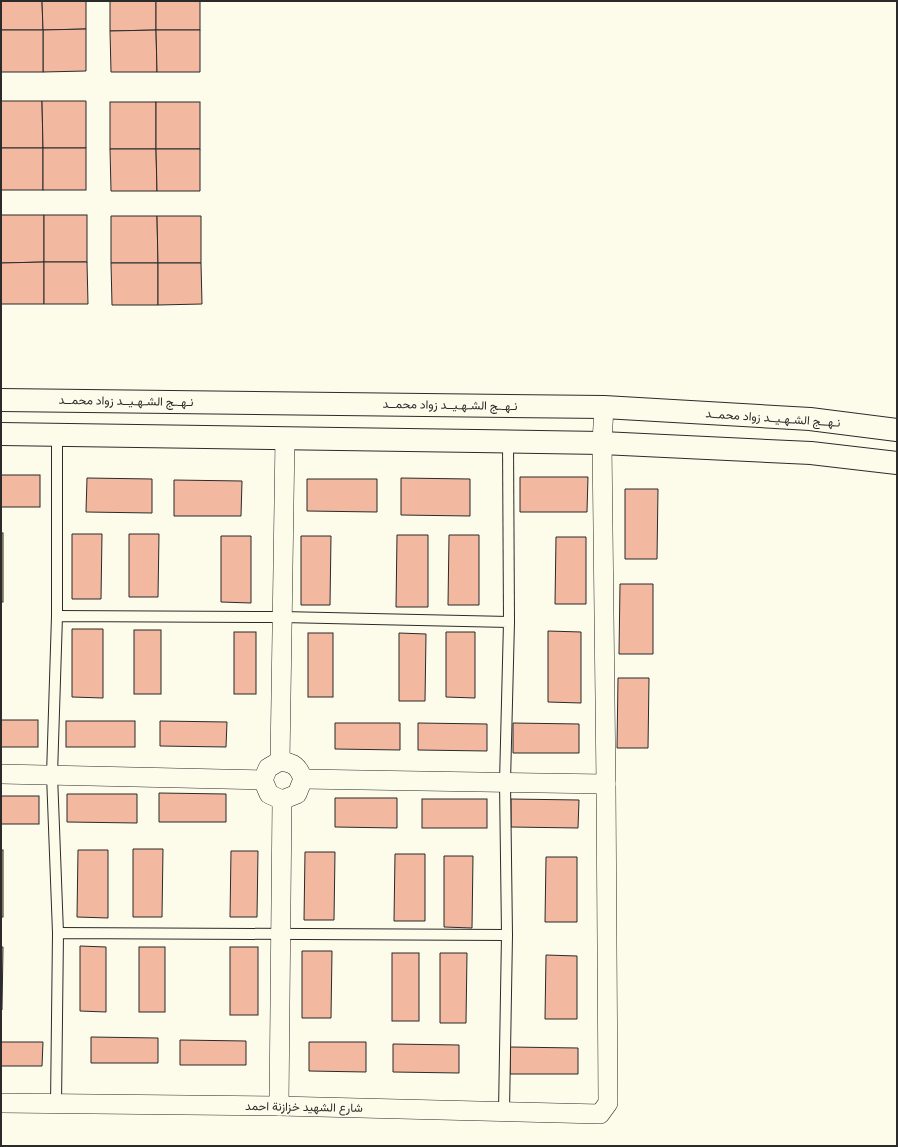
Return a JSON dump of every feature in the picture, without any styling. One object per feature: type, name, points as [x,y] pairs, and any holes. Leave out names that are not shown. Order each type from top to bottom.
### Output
[{"type":"main road","name":"نـهــج الشـهـيــد زواد محمــد","points":[[1,400],[604,407],[810,419],[897,430]]},
{"type":"main road","points":[[1,434],[602,443],[811,453],[897,463]]},
{"type":"street","points":[[303,779],[606,784],[602,443],[604,407]]},
{"type":"street","points":[[280,761],[285,438]]},
{"type":"street","points":[[280,761],[291,763],[299,769],[303,779],[297,794],[282,800],[269,794],[263,780],[268,768],[280,761]]},
{"type":"street","points":[[1,774],[263,780]]},
{"type":"street","name":"شارع الشهيد خزازنة احمد","points":[[1,1103],[279,1106],[600,1114],[608,1103],[606,784]]},
{"type":"street","points":[[279,1106],[282,800]]},
{"type":"lane","points":[[56,1104],[58,933],[52,776],[57,616],[57,435]]},
{"type":"lane","points":[[504,1111],[507,935],[505,782],[509,622],[508,441]]},
{"type":"lane","points":[[57,616],[282,617],[509,622]]},
{"type":"lane","points":[[58,933],[507,935]]},
{"type":"building","points":[[1,1],[42,1],[43,30],[1,30]]},
{"type":"building","points":[[42,1],[86,1],[86,29],[43,30]]},
{"type":"building","points":[[110,1],[156,1],[156,30],[110,31]]},
{"type":"building","points":[[156,1],[200,1],[200,30],[156,30]]},
{"type":"building","points":[[86,29],[86,71],[43,72],[43,30]]},
{"type":"building","points":[[1,30],[43,30],[43,72],[1,72]]},
{"type":"building","points":[[156,30],[157,72],[111,72],[110,31]]},
{"type":"building","points":[[156,30],[200,30],[200,72],[157,72]]},
{"type":"building","points":[[1,101],[42,101],[43,148],[1,148]]},
{"type":"building","points":[[42,101],[86,101],[86,148],[43,148]]},
{"type":"building","points":[[110,102],[156,102],[156,149],[110,149]]},
{"type":"building","points":[[156,102],[200,102],[200,149],[156,149]]},
{"type":"building","points":[[1,148],[43,148],[43,190],[1,190]]},
{"type":"building","points":[[43,148],[86,148],[86,190],[43,190]]},
{"type":"building","points":[[110,149],[156,149],[157,191],[111,191]]},
{"type":"building","points":[[156,149],[200,149],[200,191],[157,191]]},
{"type":"building","points":[[1,215],[44,215],[44,262],[1,263]]},
{"type":"building","points":[[44,215],[87,215],[87,262],[44,262]]},
{"type":"building","points":[[111,216],[157,216],[158,263],[111,263]]},
{"type":"building","points":[[157,216],[201,216],[201,263],[158,263]]},
{"type":"building","points":[[44,262],[44,304],[1,304],[1,263]]},
{"type":"building","points":[[44,262],[87,262],[88,304],[44,304]]},
{"type":"building","points":[[111,263],[158,263],[158,305],[112,305]]},
{"type":"building","points":[[158,263],[201,263],[202,304],[158,305]]},
{"type":"building","points":[[1,475],[40,475],[40,507],[1,507]]},
{"type":"building","points":[[520,477],[588,477],[587,512],[520,512]]},
{"type":"building","points":[[87,478],[152,479],[152,513],[86,512]]},
{"type":"building","points":[[401,478],[470,479],[470,516],[401,515]]},
{"type":"building","points":[[307,479],[377,479],[377,512],[307,511]]},
{"type":"building","points":[[174,480],[242,481],[241,516],[174,516]]},
{"type":"building","points":[[625,489],[658,489],[657,559],[625,559]]},
{"type":"building","points":[[1,533],[3,533],[3,602],[1,602]]},
{"type":"building","points":[[72,534],[102,534],[101,599],[72,599]]},
{"type":"building","points":[[129,534],[159,534],[158,597],[129,597]]},
{"type":"building","points":[[397,535],[428,535],[428,607],[396,607]]},
{"type":"building","points":[[449,535],[479,535],[479,605],[448,605]]},
{"type":"building","points":[[221,536],[251,536],[251,603],[221,602]]},
{"type":"building","points":[[301,536],[331,536],[330,605],[301,605]]},
{"type":"building","points":[[556,537],[586,537],[586,604],[555,604]]},
{"type":"building","points":[[620,584],[653,584],[653,654],[619,654]]},
{"type":"building","points":[[72,629],[103,629],[103,698],[72,697]]},
{"type":"building","points":[[134,630],[161,630],[161,694],[134,694]]},
{"type":"building","points":[[548,631],[581,632],[581,703],[548,702]]},
{"type":"building","points":[[234,632],[256,632],[256,694],[234,694]]},
{"type":"building","points":[[446,632],[475,632],[475,698],[446,697]]},
{"type":"building","points":[[308,633],[333,633],[333,697],[308,697]]},
{"type":"building","points":[[399,633],[426,634],[425,701],[399,701]]},
{"type":"building","points":[[618,678],[649,678],[648,748],[617,748]]},
{"type":"building","points":[[1,720],[38,720],[38,747],[1,747]]},
{"type":"building","points":[[66,721],[135,721],[135,747],[66,747]]},
{"type":"building","points":[[160,721],[227,722],[226,747],[160,746]]},
{"type":"building","points":[[335,723],[400,723],[400,750],[335,749]]},
{"type":"building","points":[[418,723],[487,724],[487,751],[418,750]]},
{"type":"building","points":[[513,723],[579,724],[579,753],[513,753]]},
{"type":"building","points":[[159,793],[226,794],[226,822],[159,822]]},
{"type":"building","points":[[67,794],[137,794],[137,823],[67,822]]},
{"type":"building","points":[[1,796],[39,796],[39,824],[1,824]]},
{"type":"building","points":[[335,798],[397,798],[397,828],[335,827]]},
{"type":"building","points":[[422,799],[487,799],[487,828],[422,828]]},
{"type":"building","points":[[511,799],[579,800],[578,828],[511,827]]},
{"type":"building","points":[[133,849],[163,849],[162,917],[133,917]]},
{"type":"building","points":[[1,850],[3,850],[3,917],[1,917]]},
{"type":"building","points":[[78,850],[108,850],[108,918],[77,917]]},
{"type":"building","points":[[231,851],[258,851],[257,917],[230,917]]},
{"type":"building","points":[[305,852],[335,852],[334,920],[304,920]]},
{"type":"building","points":[[395,854],[425,854],[425,921],[394,921]]},
{"type":"building","points":[[444,856],[473,856],[472,928],[444,927]]},
{"type":"building","points":[[546,857],[577,857],[577,922],[545,922]]},
{"type":"building","points":[[80,946],[106,947],[106,1012],[80,1011]]},
{"type":"building","points":[[1,947],[3,947],[2,1010],[1,1010]]},
{"type":"building","points":[[139,947],[165,947],[165,1012],[139,1012]]},
{"type":"building","points":[[230,947],[258,947],[258,1015],[230,1015]]},
{"type":"building","points":[[302,951],[332,951],[331,1018],[302,1018]]},
{"type":"building","points":[[392,953],[419,953],[419,1021],[392,1021]]},
{"type":"building","points":[[440,953],[467,953],[466,1023],[440,1023]]},
{"type":"building","points":[[546,955],[577,956],[577,1019],[545,1019]]},
{"type":"building","points":[[91,1037],[158,1038],[158,1063],[91,1063]]},
{"type":"building","points":[[180,1040],[246,1041],[246,1065],[180,1065]]},
{"type":"building","points":[[1,1042],[43,1042],[42,1066],[1,1066]]},
{"type":"building","points":[[309,1042],[366,1042],[366,1072],[309,1071]]},
{"type":"building","points":[[393,1044],[459,1045],[459,1073],[393,1072]]},
{"type":"building","points":[[510,1047],[578,1048],[578,1074],[510,1074]]}]
